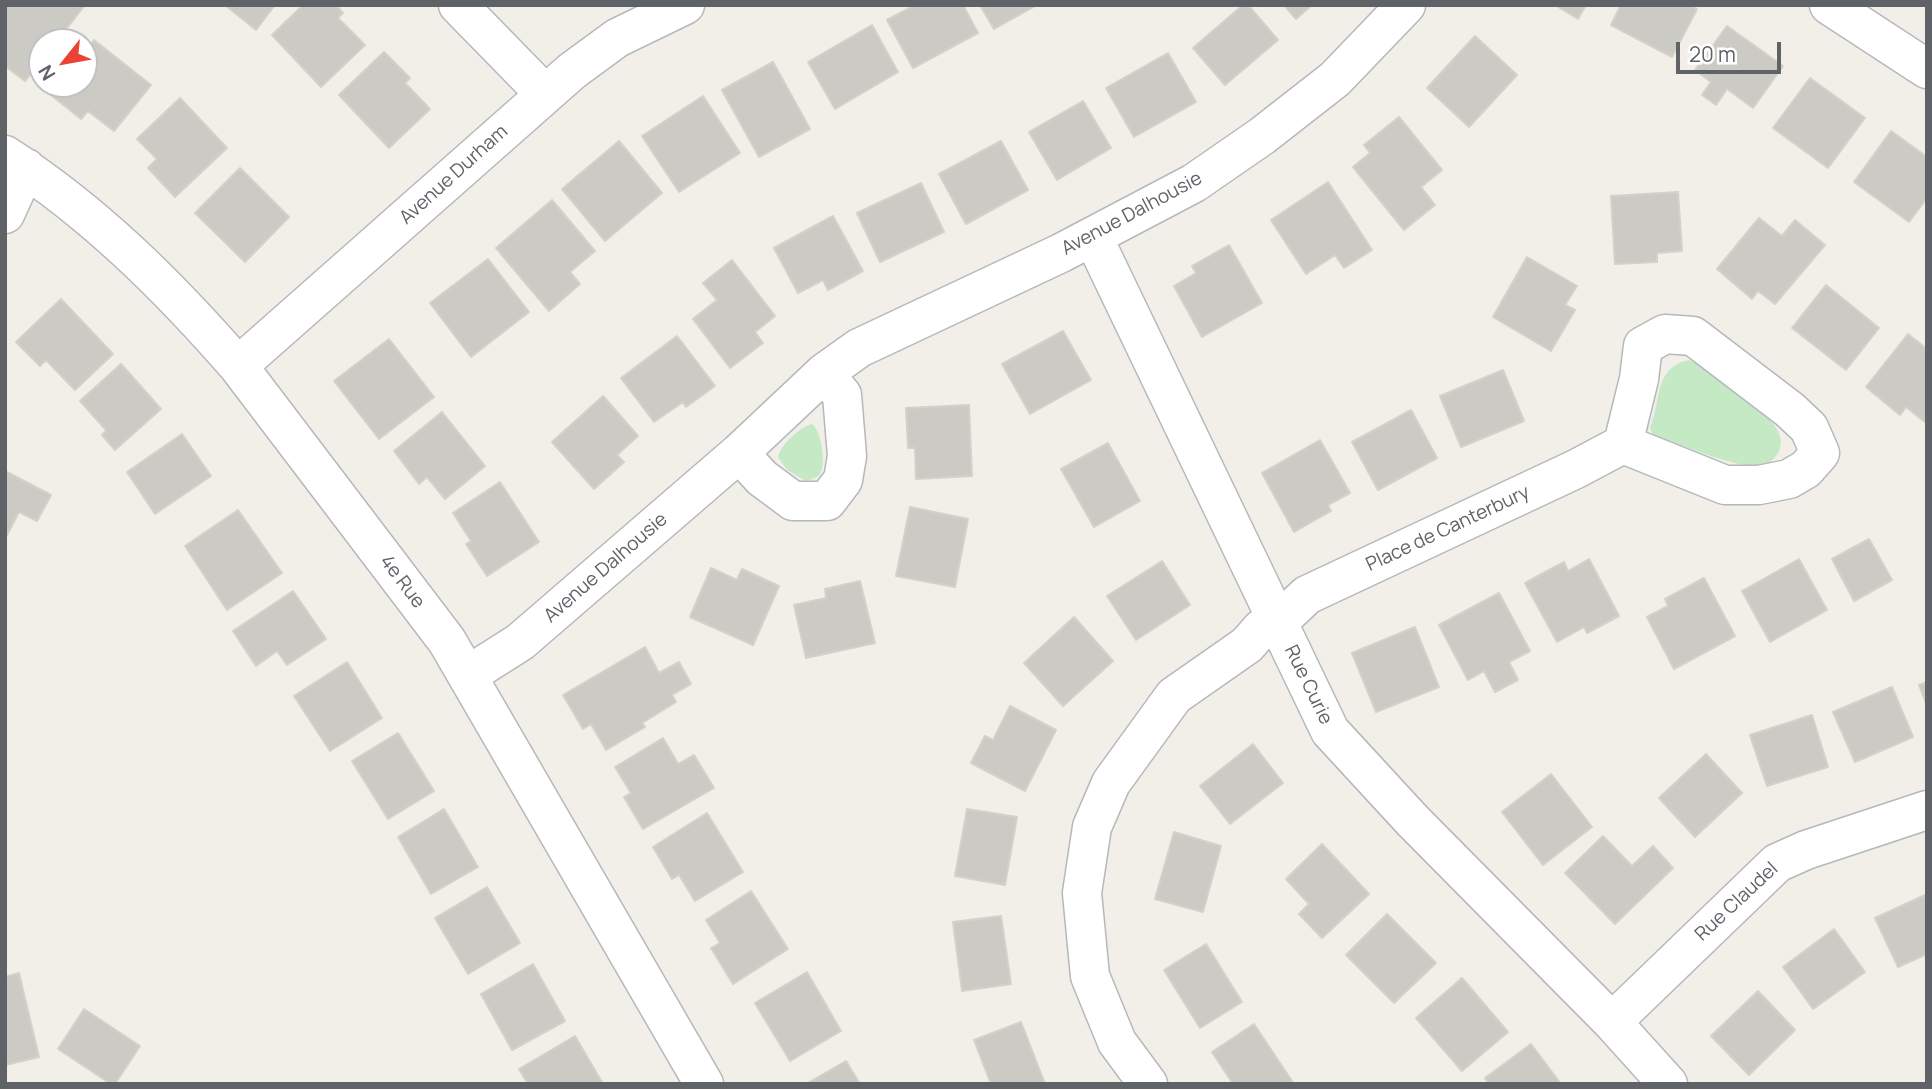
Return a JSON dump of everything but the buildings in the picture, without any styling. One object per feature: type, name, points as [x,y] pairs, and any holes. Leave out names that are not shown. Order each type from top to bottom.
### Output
[{"type":"street","points":[[458,5],[545,94]]},
{"type":"street","name":"Avenue Durham","points":[[238,366],[545,94],[617,38],[685,5]]},
{"type":"street","name":"Avenue Dalhousie","points":[[468,675],[520,642],[739,453],[824,373],[859,348],[1093,237],[1194,183],[1262,136],[1335,79],[1406,5]]},
{"type":"street","points":[[1829,5],[1927,69]]},
{"type":"street","points":[[5,214],[15,162]]},
{"type":"street","name":"4e Rue","points":[[15,162],[62,194],[136,257],[238,366],[447,641],[704,1084]]},
{"type":"street","name":"Rue Curie","points":[[1093,237],[1330,731],[1412,820],[1612,1023],[1668,1084]]},
{"type":"street","points":[[1665,334],[1693,336],[1790,410],[1810,428],[1820,453],[1806,469],[1789,479],[1759,485],[1725,485],[1623,444],[1639,379],[1643,346],[1665,334]]},
{"type":"street","points":[[739,453],[762,478],[793,501],[827,501],[843,480],[847,456],[842,395],[824,373]]},
{"type":"street","name":"Place de Canterbury","points":[[1149,1084],[1117,1042],[1090,976],[1082,893],[1092,827],[1111,783],[1174,696],[1248,645],[1261,629],[1289,612],[1307,595],[1576,469],[1623,444]]},
{"type":"street","name":"Rue Claudel","points":[[1612,1023],[1777,863],[1806,850],[1927,810]]},
{"type":"green space","points":[[1689,360],[1701,366],[1771,421],[1778,431],[1781,443],[1779,451],[1770,462],[1748,466],[1653,435],[1650,428],[1664,378],[1677,364]]},
{"type":"green space","points":[[812,424],[820,439],[822,468],[818,476],[806,481],[787,470],[778,457],[791,437]]}]
